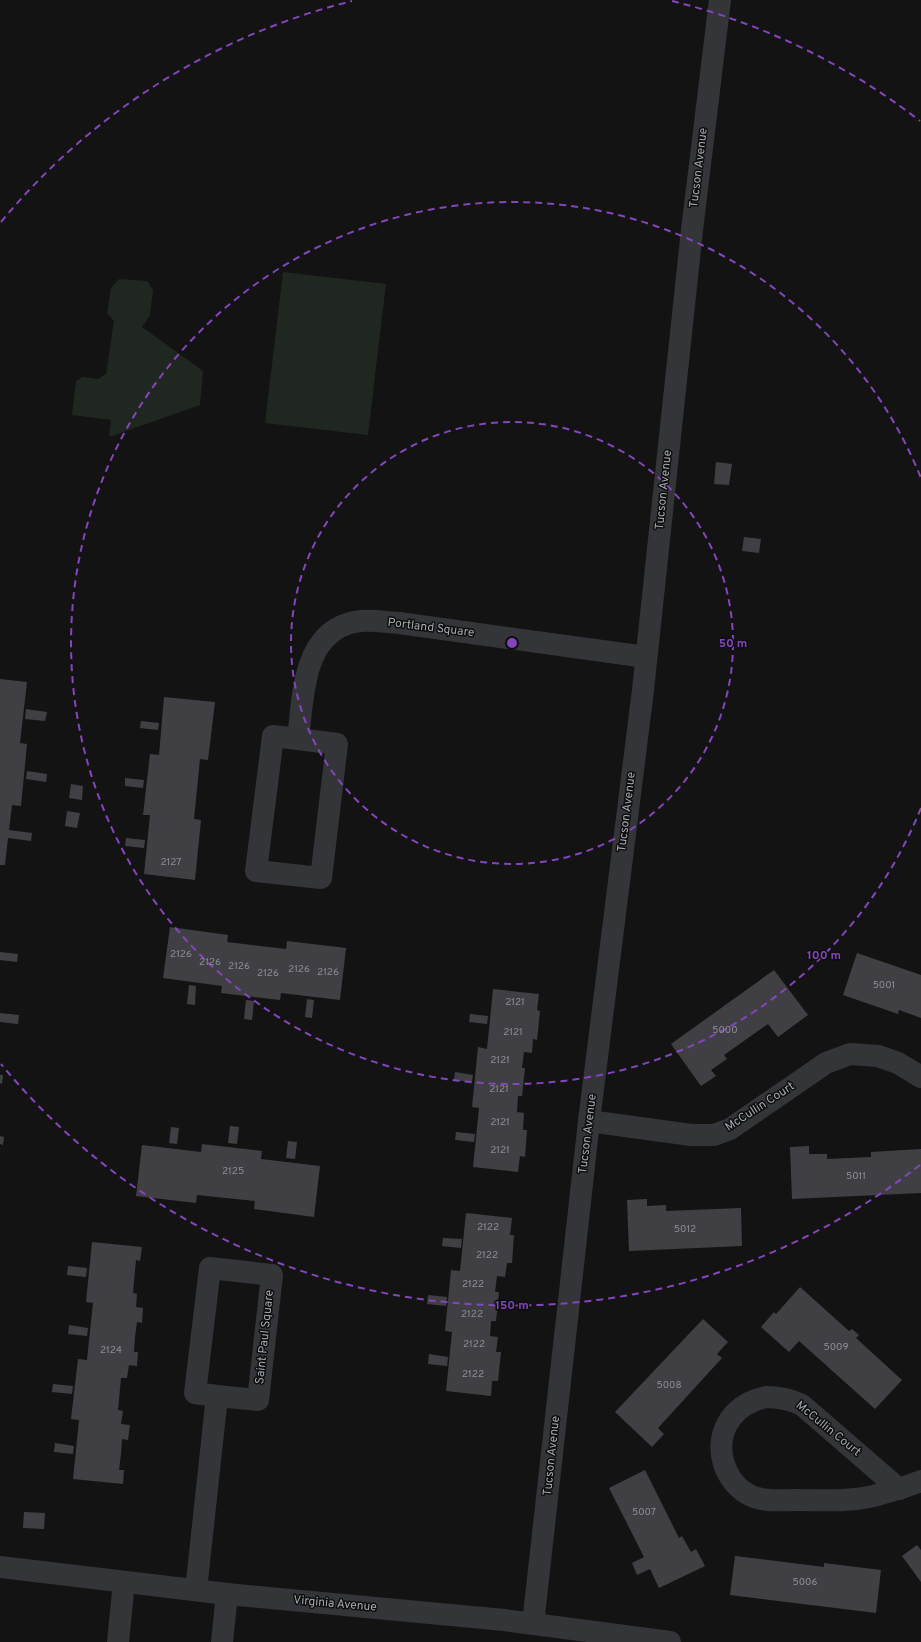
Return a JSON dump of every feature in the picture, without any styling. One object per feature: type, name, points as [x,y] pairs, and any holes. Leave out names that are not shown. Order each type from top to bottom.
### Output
[{"type":"street","name":"Tucson Avenue","points":[[533,1624],[589,1121],[646,657],[692,230],[720,0]]},
{"type":"street","name":"Portland Square","points":[[298,739],[304,688],[311,661],[318,646],[326,637],[347,623],[366,621],[399,623],[646,657]]},
{"type":"street","points":[[273,736],[298,739],[337,744],[321,878],[256,871],[273,736]]},
{"type":"street","name":"McCullin Court","points":[[589,1121],[691,1135],[714,1135],[742,1121],[826,1063],[850,1054],[878,1056],[898,1063],[921,1077]]},
{"type":"street","name":"Saint Paul Square","points":[[210,1268],[272,1275],[258,1400],[217,1396],[195,1393],[210,1268]]},
{"type":"street","points":[[196,1590],[217,1396]]},
{"type":"street","name":"McCullin Court","points":[[899,1488],[810,1411],[792,1400],[779,1397],[755,1399],[742,1406],[730,1418],[724,1433],[721,1449],[723,1464],[730,1477],[739,1488],[760,1499],[842,1501],[870,1497],[899,1488],[921,1481]]},
{"type":"street","name":"Virginia Avenue","points":[[0,1567],[227,1594],[533,1624],[670,1642]]},
{"type":"street","points":[[118,1642],[124,1582]]},
{"type":"street","points":[[222,1642],[227,1594]]},
{"type":"shaded area","points":[[283,272],[386,284],[368,435],[265,423]]},
{"type":"shaded area","points":[[119,279],[147,281],[153,290],[150,315],[142,327],[203,371],[200,405],[109,437],[111,420],[72,415],[76,381],[83,377],[98,379],[106,374],[114,321],[107,313],[111,288]]},
{"type":"building","points":[[716,462],[732,464],[729,485],[714,484]]},
{"type":"building","points":[[744,537],[761,539],[759,553],[742,551]]},
{"type":"building","points":[[0,679],[27,682],[20,743],[27,744],[21,806],[12,805],[9,830],[32,833],[31,841],[8,838],[5,865],[0,865]]},
{"type":"building","points":[[164,697],[215,702],[208,760],[200,759],[194,819],[201,820],[195,880],[144,874],[150,815],[143,815],[150,754],[159,755]]},
{"type":"building","points":[[26,709],[47,712],[45,721],[25,719]]},
{"type":"building","points":[[141,721],[159,723],[158,730],[140,728]]},
{"type":"building","points":[[27,771],[47,774],[46,782],[26,779]]},
{"type":"building","points":[[125,778],[144,780],[143,788],[125,786]]},
{"type":"building","points":[[71,784],[83,786],[82,800],[69,798]]},
{"type":"building","points":[[67,811],[80,813],[77,828],[65,826]]},
{"type":"building","points":[[126,838],[145,840],[144,848],[125,846]]},
{"type":"building","points":[[170,927],[228,935],[227,942],[286,949],[287,941],[346,948],[340,1000],[281,993],[280,1000],[221,993],[222,986],[163,978]]},
{"type":"building","points":[[0,952],[18,954],[17,962],[0,960]]},
{"type":"building","points":[[857,953],[921,975],[921,1018],[899,1010],[898,1014],[843,995]]},
{"type":"building","points":[[774,970],[808,1015],[778,1037],[768,1024],[724,1055],[727,1059],[711,1070],[716,1076],[701,1086],[671,1044]]},
{"type":"building","points":[[189,985],[196,986],[195,1005],[187,1004]]},
{"type":"building","points":[[493,989],[539,994],[537,1010],[540,1011],[537,1040],[533,1039],[532,1053],[524,1052],[522,1068],[525,1068],[522,1096],[518,1096],[517,1112],[524,1113],[523,1130],[527,1130],[525,1157],[520,1156],[518,1172],[473,1167],[479,1108],[472,1107],[478,1047],[487,1049]]},
{"type":"building","points":[[307,999],[314,1000],[312,1018],[305,1017]]},
{"type":"building","points":[[246,1000],[254,1001],[252,1020],[244,1019]]},
{"type":"building","points":[[0,1013],[19,1015],[18,1024],[0,1022]]},
{"type":"building","points":[[470,1014],[488,1016],[487,1024],[469,1022]]},
{"type":"building","points":[[455,1072],[473,1075],[472,1082],[454,1080]]},
{"type":"building","points":[[0,1075],[3,1075],[2,1084],[0,1083]]},
{"type":"building","points":[[230,1126],[239,1127],[237,1144],[228,1143]]},
{"type":"building","points":[[171,1127],[179,1128],[177,1144],[169,1143]]},
{"type":"building","points":[[456,1132],[475,1134],[474,1142],[455,1140]]},
{"type":"building","points":[[0,1136],[4,1137],[3,1145],[0,1144]]},
{"type":"building","points":[[288,1141],[297,1142],[295,1159],[286,1158]]},
{"type":"building","points":[[202,1144],[262,1151],[261,1159],[320,1166],[314,1217],[254,1209],[255,1201],[197,1195],[196,1203],[136,1196],[142,1145],[201,1152]]},
{"type":"building","points":[[809,1146],[809,1154],[827,1154],[827,1159],[871,1157],[871,1152],[921,1149],[921,1193],[792,1199],[790,1147]]},
{"type":"building","points":[[647,1199],[647,1206],[666,1205],[666,1211],[741,1208],[742,1246],[629,1251],[627,1200]]},
{"type":"building","points":[[466,1213],[512,1218],[510,1235],[514,1235],[512,1263],[507,1263],[505,1277],[497,1276],[495,1292],[499,1292],[496,1321],[491,1321],[490,1336],[498,1337],[496,1352],[501,1352],[498,1381],[492,1381],[491,1396],[446,1391],[452,1332],[445,1331],[451,1270],[460,1271]]},
{"type":"building","points":[[443,1238],[462,1239],[461,1248],[442,1246]]},
{"type":"building","points":[[92,1242],[142,1247],[140,1261],[136,1260],[133,1293],[137,1294],[136,1307],[143,1308],[142,1323],[137,1322],[135,1337],[134,1352],[138,1352],[137,1366],[129,1365],[127,1378],[121,1378],[118,1410],[123,1411],[121,1424],[130,1425],[128,1440],[122,1439],[119,1470],[124,1470],[123,1484],[73,1479],[79,1420],[71,1419],[78,1359],[87,1360],[93,1303],[86,1302]]},
{"type":"building","points":[[68,1266],[87,1268],[86,1277],[67,1275]]},
{"type":"building","points":[[800,1287],[849,1331],[852,1329],[859,1335],[856,1338],[902,1380],[875,1409],[799,1341],[789,1352],[761,1327],[774,1312],[776,1314]]},
{"type":"building","points":[[428,1295],[447,1297],[446,1306],[427,1304]]},
{"type":"building","points":[[703,1319],[728,1342],[717,1354],[722,1358],[658,1428],[664,1434],[652,1447],[615,1412]]},
{"type":"building","points":[[69,1325],[88,1328],[87,1336],[68,1334]]},
{"type":"building","points":[[429,1354],[448,1357],[447,1366],[428,1364]]},
{"type":"building","points":[[53,1384],[73,1386],[72,1394],[52,1392]]},
{"type":"building","points":[[55,1443],[74,1446],[73,1454],[54,1452]]},
{"type":"building","points":[[645,1470],[679,1538],[682,1536],[691,1552],[696,1549],[705,1566],[659,1588],[650,1569],[637,1575],[632,1563],[644,1557],[609,1488]]},
{"type":"building","points":[[24,1512],[45,1513],[44,1529],[23,1528]]},
{"type":"building","points":[[917,1545],[921,1550],[921,1582],[902,1556]]},
{"type":"building","points":[[735,1556],[824,1567],[824,1563],[881,1570],[876,1613],[730,1595]]}]
